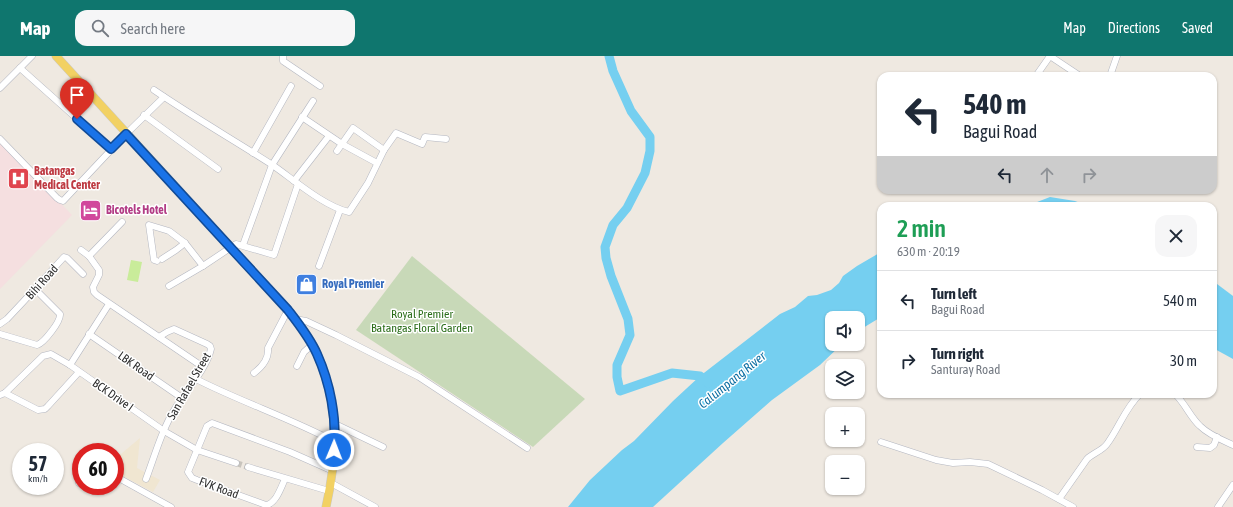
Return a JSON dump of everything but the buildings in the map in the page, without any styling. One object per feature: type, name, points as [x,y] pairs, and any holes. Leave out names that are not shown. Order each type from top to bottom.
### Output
[{"type":"main road","points":[[56,56],[288,310],[317,353],[326,378],[335,424],[333,471],[326,507]]},
{"type":"street","points":[[0,88],[32,56]]},
{"type":"street","points":[[282,56],[283,61],[320,86]]},
{"type":"street","points":[[1039,72],[1050,56],[1074,72]]},
{"type":"street","points":[[1111,72],[1117,56]]},
{"type":"street","points":[[20,68],[111,149]]},
{"type":"street","points":[[253,153],[290,86]]},
{"type":"street","points":[[154,90],[340,210],[349,212],[368,183],[384,150],[396,133],[422,144],[425,137],[446,139]]},
{"type":"street","points":[[0,139],[61,201],[66,198],[111,149],[164,97]]},
{"type":"street","points":[[243,245],[272,165],[313,101]]},
{"type":"street","points":[[144,116],[218,169]]},
{"type":"street","points":[[302,117],[342,144],[377,163]]},
{"type":"street","points":[[336,151],[353,128],[384,150]]},
{"type":"street","points":[[169,286],[236,244],[274,255],[296,182],[329,136]]},
{"type":"street","points":[[319,266],[340,210]]},
{"type":"street","points":[[89,256],[122,222]]},
{"type":"street","points":[[185,243],[159,260],[154,260],[149,225],[170,231],[185,243],[203,266]]},
{"type":"street","points":[[81,250],[89,256],[100,270],[93,287],[94,292],[109,304],[203,367]]},
{"type":"street","name":"Bihi Road","points":[[0,324],[64,257],[84,274]]},
{"type":"street","points":[[0,334],[33,344],[39,344],[42,342],[59,320],[60,314],[35,289]]},
{"type":"street","points":[[70,365],[109,304]]},
{"type":"street","points":[[254,373],[263,367],[268,353],[268,348],[288,310]]},
{"type":"street","points":[[295,319],[306,321],[336,335],[419,377],[528,448]]},
{"type":"street","name":"San Rafael Street","points":[[146,479],[164,431],[175,408],[196,379],[211,349],[207,344],[174,330],[158,337]]},
{"type":"street","name":"LBK Road","points":[[90,334],[182,398]]},
{"type":"street","points":[[297,366],[304,352],[312,345]]},
{"type":"street","name":"BCK Drive I","points":[[2,394],[46,354],[54,355],[164,431],[197,450],[236,463]]},
{"type":"street","points":[[2,394],[38,410],[42,410],[48,406],[79,372]]},
{"type":"street","points":[[196,379],[233,397],[306,427],[335,442]]},
{"type":"street","points":[[1059,499],[1087,459],[1106,446],[1128,408],[1137,398]]},
{"type":"street","points":[[1179,398],[1200,426],[1233,445]]},
{"type":"street","points":[[197,450],[207,426],[209,424],[214,424],[290,452],[333,471]]},
{"type":"street","points":[[335,424],[382,447]]},
{"type":"street","points":[[1197,447],[1210,448],[1214,445],[1217,437]]},
{"type":"street","points":[[880,442],[936,460],[953,463],[970,462],[988,464],[1073,507]]},
{"type":"street","name":"FVK Road","points":[[197,450],[188,472],[192,478],[266,505],[269,505],[273,501],[285,479]]},
{"type":"street","points":[[248,467],[329,491]]},
{"type":"street","points":[[124,481],[171,507]]},
{"type":"street","points":[[331,483],[375,507]]},
{"type":"street","points":[[1218,507],[1233,485]]},
{"type":"shaded area","name":"Batangas Medical Center","points":[[0,141],[72,215],[0,289]]},
{"type":"shaded area","points":[[140,438],[137,468],[160,480],[153,492],[124,477],[124,451]]},
{"type":"green space","name":"Royal Premier Batangas Floral Garden","points":[[412,256],[585,399],[533,447],[356,330]]},
{"type":"green space","points":[[131,260],[142,262],[138,282],[127,280]]},
{"type":"water","points":[[1050,197],[1078,202],[1037,202]]},
{"type":"water","name":"Calumpang River","points":[[877,254],[877,319],[865,327],[865,311],[825,311],[825,351],[835,351],[820,365],[772,400],[653,507],[568,507],[590,480],[622,450],[634,441],[700,376],[780,314],[795,307],[808,296],[817,295],[831,290],[839,283],[843,276]]},
{"type":"water","points":[[1217,284],[1233,296],[1233,359],[1217,350]]},
{"type":"waterway","name":"Calumpang River","points":[[609,56],[613,71],[631,111],[650,137],[650,151],[645,173],[627,208],[613,225],[605,247],[606,258],[611,276],[628,319],[630,335],[617,365],[617,377],[620,391],[672,373],[700,376],[708,383]]},
{"type":"tunnel","points":[[236,463],[248,467]]},
{"type":"place","name":"Batangas Medical Center","points":[[18,178]]},
{"type":"place","name":"Bicotels Hotel","points":[[90,210]]},
{"type":"place","name":"Royal Premier","points":[[306,284]]},
{"type":"route","points":[[77,119],[111,149],[126,134],[240,256],[288,310],[317,353],[326,378],[335,424],[334,450]]}]
